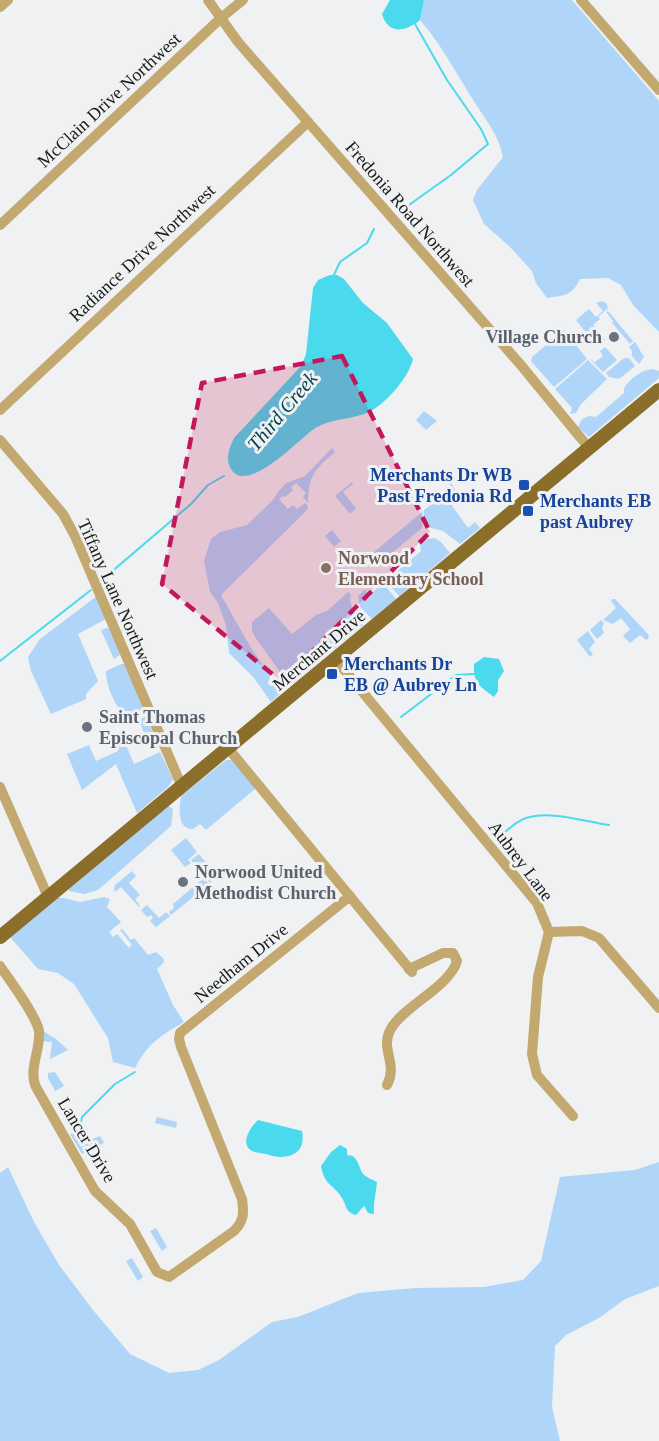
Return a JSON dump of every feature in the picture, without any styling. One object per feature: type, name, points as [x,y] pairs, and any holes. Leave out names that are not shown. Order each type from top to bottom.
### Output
[{"type":"main road","name":"Merchant Drive","points":[[0,937],[659,390]]},
{"type":"street","points":[[0,7],[8,0]]},
{"type":"street","name":"Fredonia Road Northwest","points":[[208,0],[238,42],[520,364],[589,448]]},
{"type":"street","name":"McClain Drive Northwest","points":[[0,225],[243,0]]},
{"type":"street","points":[[581,0],[659,90]]},
{"type":"street","name":"Radiance Drive Northwest","points":[[0,410],[308,122]]},
{"type":"street","name":"Tiffany Lane Northwest","points":[[0,440],[63,514],[75,536],[182,787]]},
{"type":"street","name":"Aubrey Lane","points":[[336,660],[537,903],[549,932]]},
{"type":"street","points":[[228,748],[411,970],[443,953],[453,953],[457,961],[450,973],[391,1028],[386,1044],[392,1076],[387,1085]]},
{"type":"street","points":[[0,787],[48,897]]},
{"type":"street","name":"Needham Drive","points":[[180,1033],[350,896]]},
{"type":"street","points":[[573,1116],[537,1075],[532,1054],[539,973],[549,932],[582,931],[599,938],[659,1008]]},
{"type":"street","name":"Lancer Drive","points":[[0,966],[39,1030],[33,1077],[36,1087],[95,1191],[130,1224],[157,1272],[169,1276],[234,1230],[244,1216],[242,1199],[181,1047],[180,1033]]},
{"type":"highlighted area","points":[[342,356],[430,532],[282,682],[162,584],[202,383]]},
{"type":"shaded area","points":[[424,0],[572,0],[659,101],[659,332],[633,305],[621,285],[608,278],[580,279],[571,292],[547,298],[536,283],[532,271],[484,224],[473,200],[477,190],[503,157],[489,124],[420,20]]},
{"type":"shaded area","points":[[602,301],[608,308],[593,325],[605,340],[597,347],[576,320],[589,309],[596,317],[603,311],[596,303]]},
{"type":"shaded area","points":[[608,311],[633,341],[630,344],[612,323],[613,321],[606,312]]},
{"type":"shaded area","points":[[564,330],[587,359],[554,387],[531,361],[532,357]]},
{"type":"shaded area","points":[[635,342],[644,357],[639,364],[632,356],[629,347]]},
{"type":"shaded area","points":[[605,347],[617,360],[603,372],[590,359],[595,362],[603,356],[600,351]]},
{"type":"shaded area","points":[[624,358],[629,358],[635,366],[619,379],[609,377],[606,373]]},
{"type":"shaded area","points":[[588,360],[607,379],[581,404],[576,413],[570,414],[572,408],[555,389]]},
{"type":"shaded area","points":[[653,369],[659,371],[659,378],[589,437],[578,427],[582,419],[589,416],[596,417],[624,393],[624,388],[633,378],[644,371]]},
{"type":"shaded area","points":[[424,411],[437,421],[426,430],[416,420]]},
{"type":"shaded area","points":[[332,448],[335,452],[317,469],[311,479],[308,503],[303,497],[306,493],[296,483],[291,487],[293,490],[279,499],[288,509],[293,505],[297,509],[305,503],[308,506],[307,510],[221,595],[270,676],[268,684],[271,686],[274,680],[283,691],[271,702],[254,678],[229,653],[226,625],[218,603],[210,592],[204,561],[211,539],[220,532],[247,525],[272,501],[286,483],[305,476]]},
{"type":"shaded area","points":[[449,478],[455,490],[446,497],[468,528],[475,522],[480,528],[460,544],[443,531],[424,526],[424,510],[452,488],[447,480]]},
{"type":"shaded area","points":[[352,482],[353,484],[343,492],[356,508],[350,514],[335,496]]},
{"type":"shaded area","points":[[415,503],[423,512],[422,528],[375,567],[367,564],[368,557],[422,512]]},
{"type":"shaded area","points":[[332,530],[341,541],[334,547],[325,536]]},
{"type":"shaded area","points":[[434,538],[441,542],[450,553],[399,596],[386,581],[421,551],[420,544],[427,539]]},
{"type":"shaded area","points":[[383,583],[396,599],[372,619],[360,607],[358,596],[365,589],[368,596]]},
{"type":"shaded area","points":[[348,592],[351,594],[352,607],[363,625],[290,686],[255,637],[252,622],[269,608],[292,634],[316,615],[327,611]]},
{"type":"shaded area","points":[[97,596],[106,619],[78,634],[98,681],[86,694],[86,699],[51,714],[31,671],[28,657],[40,639]]},
{"type":"shaded area","points":[[612,599],[615,599],[648,634],[649,638],[646,640],[640,635],[630,643],[623,636],[630,629],[621,618],[613,624],[603,620],[616,608]]},
{"type":"shaded area","points":[[601,620],[604,623],[602,628],[604,633],[597,639],[590,630]]},
{"type":"shaded area","points":[[110,629],[121,654],[114,659],[101,630]]},
{"type":"shaded area","points":[[588,631],[595,642],[589,649],[593,654],[590,657],[577,640]]},
{"type":"shaded area","points":[[125,664],[143,707],[128,715],[119,709],[109,689],[106,676],[106,671]]},
{"type":"shaded area","points":[[145,716],[157,744],[147,739],[143,732],[140,720]]},
{"type":"shaded area","points":[[121,733],[134,764],[160,752],[173,779],[168,787],[137,813],[116,764],[82,790],[67,754],[89,745],[96,761],[118,751],[114,741],[111,742],[110,738]]},
{"type":"shaded area","points":[[226,760],[232,760],[256,788],[206,830],[200,824],[193,829],[184,826],[180,817],[181,796]]},
{"type":"shaded area","points":[[168,806],[173,809],[171,826],[98,890],[84,894],[69,891],[69,889]]},
{"type":"shaded area","points":[[186,838],[197,852],[188,860],[191,863],[185,867],[171,850]]},
{"type":"shaded area","points":[[199,854],[217,876],[210,883],[191,860]]},
{"type":"shaded area","points":[[132,871],[136,876],[129,883],[140,895],[135,899],[139,907],[121,887],[115,892],[114,890],[115,885]]},
{"type":"shaded area","points":[[204,878],[209,884],[171,915],[169,912],[174,908],[173,904]]},
{"type":"shaded area","points":[[104,897],[110,899],[107,907],[121,922],[109,932],[113,937],[117,934],[129,948],[132,945],[120,930],[122,929],[131,940],[134,938],[148,955],[156,952],[163,958],[164,962],[157,969],[173,1005],[184,1022],[155,1041],[135,1068],[113,1062],[108,1038],[74,984],[58,973],[38,969],[10,937],[57,898],[80,902]]},
{"type":"shaded area","points":[[147,905],[159,918],[166,912],[170,916],[156,927],[150,921],[153,918],[151,915],[147,917],[141,910]]},
{"type":"shaded area","points":[[43,1031],[68,1050],[50,1059],[52,1042],[43,1041]]},
{"type":"shaded area","points":[[55,1072],[64,1086],[55,1091],[48,1078],[48,1073]]},
{"type":"shaded area","points":[[157,1117],[177,1122],[176,1128],[155,1123]]},
{"type":"shaded area","points":[[82,1127],[89,1140],[100,1136],[104,1143],[82,1154],[70,1134],[78,1130],[81,1147],[84,1148],[86,1141]]},
{"type":"shaded area","points":[[659,1162],[659,1286],[625,1299],[599,1318],[566,1335],[555,1346],[552,1407],[560,1441],[0,1441],[0,1173],[8,1167],[34,1222],[59,1265],[93,1310],[130,1354],[169,1373],[198,1370],[219,1360],[272,1322],[298,1317],[358,1293],[416,1288],[484,1287],[523,1280],[541,1261],[560,1177],[635,1170]]},
{"type":"shaded area","points":[[156,1228],[167,1247],[162,1251],[150,1231]]},
{"type":"shaded area","points":[[132,1258],[143,1277],[138,1281],[126,1261]]},
{"type":"water","points":[[390,0],[424,0],[420,20],[404,29],[389,26],[382,14]]},
{"type":"water","points":[[337,275],[344,279],[363,303],[387,323],[413,359],[411,366],[384,402],[371,411],[320,425],[261,471],[239,475],[231,469],[228,461],[232,442],[302,365],[306,354],[313,288],[318,280]]},
{"type":"water","points":[[484,657],[499,659],[504,671],[498,680],[498,691],[494,697],[478,684],[475,676],[474,664]]},
{"type":"water","points":[[258,1120],[302,1131],[303,1139],[298,1151],[280,1157],[252,1151],[248,1148],[246,1140],[252,1126]]},
{"type":"water","points":[[340,1145],[347,1149],[347,1155],[356,1159],[363,1174],[377,1182],[374,1214],[368,1213],[364,1206],[356,1215],[350,1212],[339,1193],[325,1178],[321,1166],[331,1152]]},
{"type":"waterway","name":"Third Creek","points":[[409,205],[451,175],[488,144],[481,129],[447,80],[415,24]]},
{"type":"waterway","name":"Third Creek","points":[[333,277],[340,262],[367,243],[374,229]]},
{"type":"waterway","name":"Third Creek","points":[[103,579],[191,504],[208,485],[224,476]]},
{"type":"waterway","name":"Third Creek","points":[[0,661],[91,590]]},
{"type":"waterway","points":[[401,717],[456,675],[474,674]]},
{"type":"waterway","points":[[499,837],[521,820],[539,815],[559,816],[609,825]]},
{"type":"waterway","points":[[83,1146],[80,1127],[82,1117],[115,1084],[135,1072]]},
{"type":"place","name":"Village Church","points":[[614,337]]},
{"type":"place","name":"Merchants Dr WB Past Fredonia Rd","points":[[524,485]]},
{"type":"place","name":"Merchants EB past Aubrey","points":[[528,511]]},
{"type":"place","name":"Norwood Elementary School","points":[[326,568]]},
{"type":"place","name":"Merchants Dr EB @ Aubrey Ln","points":[[332,674]]},
{"type":"place","name":"Saint Thomas Episcopal Church","points":[[87,727]]},
{"type":"place","name":"Norwood United Methodist Church","points":[[183,882]]}]
